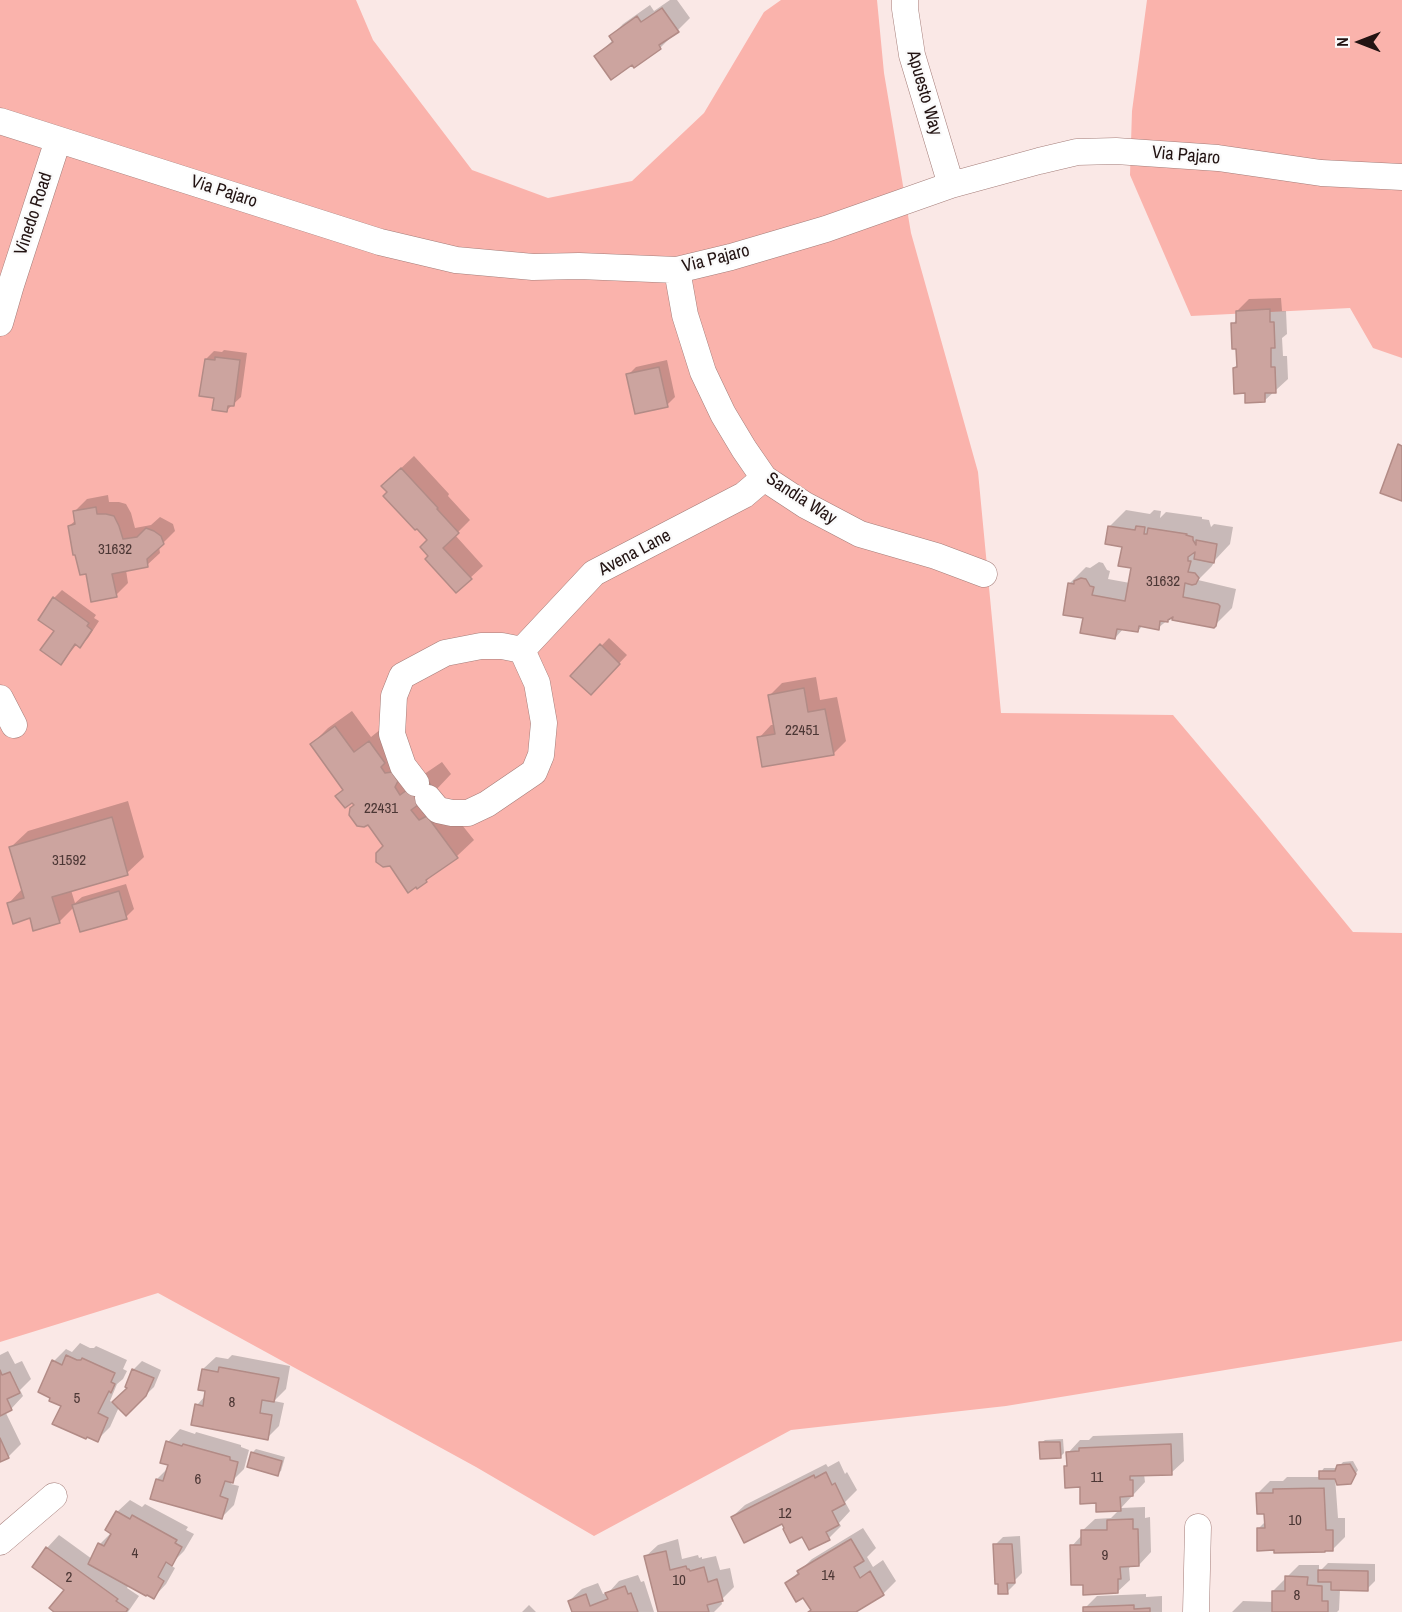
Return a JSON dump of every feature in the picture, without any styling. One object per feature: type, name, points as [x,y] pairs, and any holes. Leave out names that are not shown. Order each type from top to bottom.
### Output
[{"type":"street","name":"Apuesto Way","points":[[905,0],[912,55],[951,185]]},
{"type":"street","name":"Via Pajaro","points":[[0,120],[380,242],[456,260],[533,267],[579,266],[677,270],[826,229],[951,185],[1077,152],[1116,150],[1218,158],[1321,173],[1402,177]]},
{"type":"street","name":"Vinedo Road","points":[[0,323],[58,140]]},
{"type":"street","name":"Sandia Way","points":[[677,270],[685,315],[703,372],[723,414],[764,478],[805,505],[860,534],[936,556],[984,574]]},
{"type":"street","name":"Avena Lane","points":[[522,650],[594,573],[744,495],[764,478]]},
{"type":"street","points":[[481,646],[502,646],[522,650],[537,683],[544,723],[541,755],[534,772],[487,804],[468,813],[438,810],[403,766],[392,734],[394,696],[402,676],[445,653],[481,646]]},
{"type":"street","points":[[0,698],[14,725]]},
{"type":"street","points":[[0,1542],[54,1496]]},
{"type":"street","points":[[1196,1612],[1198,1527]]},
{"type":"shaded area","points":[[0,0],[356,0],[373,40],[472,170],[548,198],[632,181],[704,113],[764,12],[781,0],[877,0],[884,73],[911,233],[978,472],[1001,713],[1173,715],[1353,932],[1402,933],[1402,1341],[1006,1406],[791,1430],[594,1536],[476,1467],[158,1293],[0,1342]]},
{"type":"shaded area","points":[[1147,0],[1402,0],[1402,358],[1373,348],[1350,308],[1191,316],[1130,175],[1132,111]]},
{"type":"building","points":[[662,8],[679,32],[659,45],[661,49],[634,68],[632,65],[611,80],[594,56],[613,42],[609,36],[637,16],[641,22]]},
{"type":"building","points":[[1270,309],[1270,322],[1274,322],[1275,348],[1271,348],[1271,367],[1275,367],[1276,393],[1265,393],[1265,402],[1245,403],[1245,393],[1234,394],[1233,368],[1237,367],[1236,349],[1232,349],[1231,323],[1236,323],[1236,311]]},
{"type":"building","points":[[215,357],[240,360],[234,406],[228,406],[227,412],[212,410],[214,398],[199,396],[205,359],[215,360]]},
{"type":"building","points":[[659,367],[668,407],[635,414],[626,374]]},
{"type":"building","points":[[1398,444],[1402,446],[1402,501],[1380,493]]},
{"type":"building","points":[[401,468],[459,533],[443,548],[472,579],[456,593],[425,559],[428,556],[420,547],[427,540],[383,496],[387,492],[381,486]]},
{"type":"building","points":[[96,507],[97,514],[114,516],[123,539],[137,537],[146,528],[161,536],[164,544],[147,559],[148,567],[112,574],[117,597],[91,602],[86,574],[80,575],[75,555],[73,555],[68,526],[75,524],[73,511]]},
{"type":"building","points":[[1108,526],[1135,530],[1136,526],[1145,527],[1144,534],[1147,534],[1148,528],[1187,534],[1193,537],[1196,545],[1196,540],[1217,544],[1214,563],[1194,559],[1195,552],[1188,557],[1188,561],[1191,561],[1188,572],[1195,573],[1199,578],[1196,584],[1185,583],[1183,597],[1218,604],[1220,606],[1216,626],[1214,628],[1172,620],[1173,617],[1168,622],[1160,621],[1159,630],[1139,626],[1138,632],[1117,629],[1115,639],[1080,633],[1083,618],[1063,615],[1068,583],[1074,584],[1074,581],[1081,578],[1086,579],[1090,586],[1094,587],[1092,595],[1125,601],[1131,568],[1118,566],[1122,547],[1105,544]]},
{"type":"building","points":[[53,597],[89,623],[87,626],[92,630],[80,648],[75,644],[61,665],[40,650],[54,631],[38,620]]},
{"type":"building","points":[[600,644],[620,664],[591,695],[570,676]]},
{"type":"building","points":[[804,688],[808,712],[825,709],[834,755],[762,767],[757,737],[775,734],[768,695]]},
{"type":"building","points":[[335,726],[354,752],[369,741],[385,763],[381,767],[385,773],[392,772],[398,781],[395,787],[400,795],[425,777],[436,792],[411,810],[419,820],[427,816],[458,858],[417,889],[416,887],[408,893],[390,866],[383,867],[376,862],[376,853],[383,846],[368,825],[357,826],[349,815],[350,808],[354,805],[352,803],[345,808],[335,796],[343,790],[310,744]]},
{"type":"building","points":[[112,817],[128,875],[52,897],[60,923],[33,931],[30,918],[13,924],[7,903],[24,898],[9,847]]},
{"type":"building","points":[[119,891],[127,919],[80,932],[72,905]]},
{"type":"building","points":[[66,1355],[77,1360],[82,1358],[115,1373],[111,1382],[115,1384],[98,1413],[108,1418],[98,1442],[52,1424],[61,1406],[49,1401],[50,1398],[38,1392],[52,1360],[62,1365]]},
{"type":"building","points":[[219,1367],[279,1378],[274,1402],[262,1400],[260,1413],[272,1415],[268,1440],[191,1425],[195,1404],[203,1406],[205,1391],[198,1390],[202,1369],[218,1372]]},
{"type":"building","points":[[132,1369],[154,1378],[146,1396],[126,1416],[112,1402],[127,1388],[125,1387]]},
{"type":"building","points":[[0,1370],[2,1375],[10,1372],[20,1393],[7,1399],[12,1410],[0,1416]]},
{"type":"building","points":[[0,1438],[9,1458],[0,1462]]},
{"type":"building","points":[[166,1441],[230,1457],[230,1460],[238,1462],[233,1483],[225,1481],[220,1496],[228,1499],[222,1519],[150,1499],[156,1479],[163,1481],[168,1465],[160,1463]]},
{"type":"building","points":[[1039,1442],[1060,1442],[1061,1458],[1040,1459]]},
{"type":"building","points":[[1171,1444],[1172,1475],[1130,1476],[1130,1480],[1133,1480],[1133,1496],[1120,1497],[1121,1511],[1096,1512],[1096,1503],[1080,1504],[1080,1487],[1065,1488],[1066,1452],[1079,1451],[1079,1448]]},
{"type":"building","points":[[251,1452],[282,1461],[278,1476],[247,1467]]},
{"type":"building","points":[[1350,1464],[1356,1474],[1351,1484],[1337,1485],[1335,1479],[1319,1479],[1319,1471],[1335,1471],[1337,1465]]},
{"type":"building","points":[[826,1472],[832,1485],[835,1483],[845,1504],[832,1511],[839,1525],[826,1532],[830,1540],[809,1550],[802,1537],[790,1543],[782,1524],[744,1543],[731,1517],[814,1475],[815,1478]]},
{"type":"building","points":[[1324,1488],[1326,1530],[1333,1530],[1333,1551],[1274,1553],[1274,1550],[1257,1551],[1257,1528],[1265,1528],[1264,1514],[1257,1514],[1256,1493],[1273,1493],[1273,1489]]},
{"type":"building","points":[[116,1511],[130,1519],[132,1515],[177,1540],[175,1543],[182,1547],[172,1566],[166,1562],[158,1577],[164,1581],[154,1599],[88,1564],[98,1543],[104,1546],[111,1534],[105,1530]]},
{"type":"building","points":[[1133,1519],[1133,1529],[1138,1529],[1139,1566],[1120,1567],[1121,1579],[1118,1579],[1118,1593],[1083,1595],[1083,1585],[1071,1585],[1070,1545],[1081,1545],[1081,1530],[1107,1530],[1107,1520]]},
{"type":"building","points":[[851,1539],[864,1561],[854,1567],[860,1578],[870,1571],[884,1595],[856,1612],[808,1612],[811,1610],[803,1598],[796,1602],[785,1583],[799,1574],[797,1571]]},
{"type":"building","points":[[993,1544],[1012,1544],[1015,1583],[1007,1583],[1008,1594],[998,1594],[998,1584],[995,1584]]},
{"type":"building","points":[[46,1547],[118,1599],[116,1601],[128,1609],[126,1612],[54,1612],[49,1608],[64,1590],[32,1567]]},
{"type":"building","points":[[666,1551],[670,1570],[686,1566],[690,1571],[704,1567],[708,1582],[717,1579],[723,1601],[707,1605],[709,1612],[658,1612],[644,1556]]},
{"type":"building","points":[[1318,1570],[1368,1571],[1368,1591],[1331,1590],[1331,1582],[1318,1582]]},
{"type":"building","points":[[1285,1576],[1308,1577],[1307,1585],[1322,1586],[1322,1601],[1328,1601],[1328,1612],[1272,1612],[1272,1591],[1285,1591]]},
{"type":"building","points":[[625,1586],[628,1594],[631,1593],[638,1612],[572,1612],[568,1601],[586,1594],[590,1606],[608,1599],[605,1593]]},
{"type":"building","points":[[1134,1605],[1134,1609],[1150,1608],[1150,1612],[1083,1612],[1083,1607]]}]
